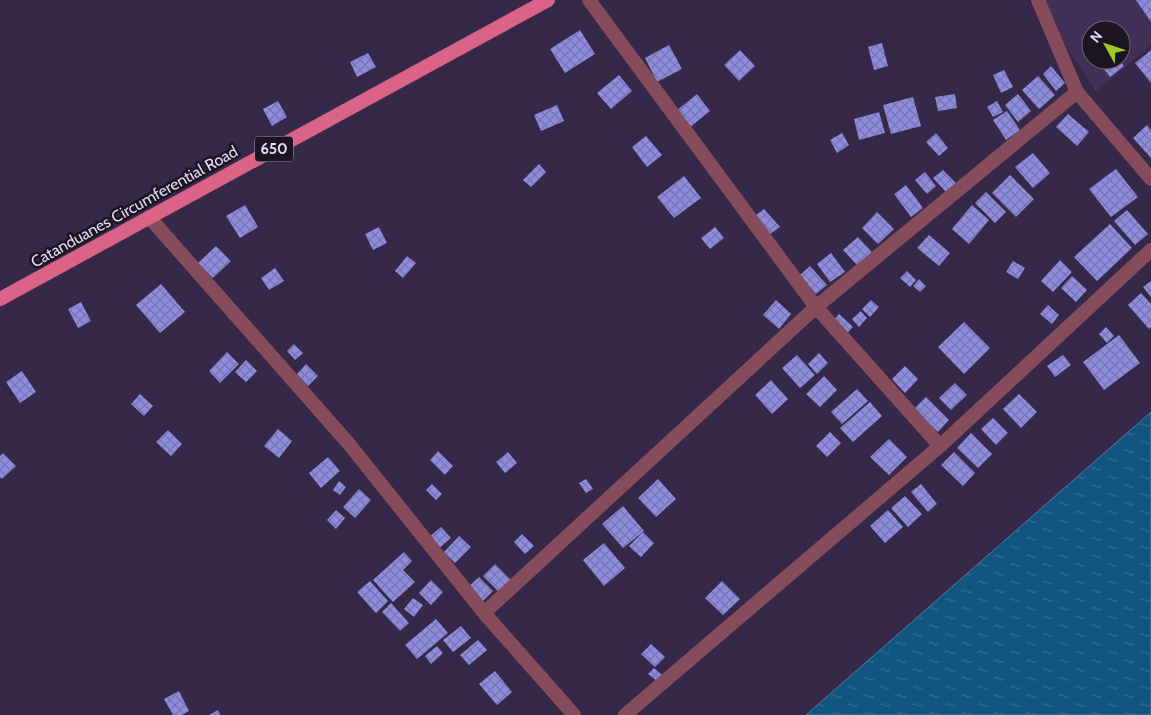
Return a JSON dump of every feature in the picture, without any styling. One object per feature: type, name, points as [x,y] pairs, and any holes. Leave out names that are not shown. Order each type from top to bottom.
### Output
[{"type":"main road","name":"Catanduanes Circumferential Road","points":[[0,299],[548,0]]},
{"type":"street","points":[[589,0],[816,307],[940,446]]},
{"type":"street","points":[[1038,0],[1077,92],[1151,179]]},
{"type":"street","points":[[484,613],[816,307],[1077,92]]},
{"type":"street","points":[[149,217],[350,444],[484,613],[574,715]]},
{"type":"street","points":[[625,715],[940,446],[1151,250]]},
{"type":"shaded area","points":[[1045,0],[1151,0],[1151,45],[1131,62],[1131,20],[1081,20],[1081,69],[1055,29]]},
{"type":"shaded area","points":[[1082,70],[1122,70],[1096,92]]},
{"type":"water","points":[[1151,412],[1151,715],[806,715]]},
{"type":"building","points":[[1136,0],[1151,0],[1151,22]]},
{"type":"building","points":[[580,30],[595,54],[565,73],[550,49]]},
{"type":"building","points":[[882,43],[888,66],[874,70],[868,47]]},
{"type":"building","points":[[669,45],[682,69],[657,82],[645,58]]},
{"type":"building","points":[[740,50],[755,66],[739,81],[724,65]]},
{"type":"building","points":[[1151,50],[1151,83],[1135,63]]},
{"type":"building","points":[[368,53],[376,67],[357,77],[350,62]]},
{"type":"building","points":[[1051,66],[1065,83],[1056,91],[1043,74]]},
{"type":"building","points":[[1004,70],[1013,87],[1001,93],[993,75]]},
{"type":"building","points":[[1105,70],[1119,70],[1110,77]]},
{"type":"building","points":[[619,75],[632,91],[611,109],[597,93]]},
{"type":"building","points":[[1038,76],[1055,95],[1039,109],[1022,90]]},
{"type":"building","points":[[697,94],[710,111],[689,128],[676,111]]},
{"type":"building","points":[[955,94],[957,108],[938,111],[935,97]]},
{"type":"building","points":[[1018,94],[1031,111],[1018,122],[1005,105]]},
{"type":"building","points":[[913,97],[921,126],[891,134],[883,105]]},
{"type":"building","points":[[278,101],[287,117],[272,126],[263,109]]},
{"type":"building","points":[[997,101],[1003,112],[993,117],[987,107]]},
{"type":"building","points":[[557,105],[564,121],[541,131],[534,115]]},
{"type":"building","points":[[1007,111],[1020,130],[1006,140],[993,120]]},
{"type":"building","points":[[879,112],[885,133],[859,140],[854,119]]},
{"type":"building","points":[[1068,114],[1089,132],[1077,146],[1056,127]]},
{"type":"building","points":[[1147,125],[1151,130],[1151,158],[1133,138]]},
{"type":"building","points":[[842,133],[849,145],[837,153],[830,140]]},
{"type":"building","points":[[936,133],[948,148],[939,156],[926,142]]},
{"type":"building","points":[[646,136],[662,155],[647,167],[632,147]]},
{"type":"building","points":[[1033,153],[1050,173],[1033,188],[1015,167]]},
{"type":"building","points":[[539,164],[546,172],[531,187],[523,180]]},
{"type":"building","points":[[1116,169],[1138,197],[1111,217],[1089,189]]},
{"type":"building","points":[[943,170],[956,183],[946,192],[933,178]]},
{"type":"building","points":[[925,172],[936,186],[927,194],[915,180]]},
{"type":"building","points":[[1010,175],[1034,199],[1016,217],[992,193]]},
{"type":"building","points":[[684,176],[701,198],[674,218],[657,197]]},
{"type":"building","points":[[906,185],[923,208],[911,217],[894,194]]},
{"type":"building","points":[[986,192],[1006,212],[995,223],[975,203]]},
{"type":"building","points":[[245,205],[258,227],[240,238],[226,216]]},
{"type":"building","points":[[972,205],[989,220],[969,244],[952,229]]},
{"type":"building","points":[[764,209],[780,227],[770,234],[755,216]]},
{"type":"building","points":[[1127,210],[1148,234],[1135,245],[1114,221]]},
{"type":"building","points":[[877,212],[894,229],[878,244],[862,228]]},
{"type":"building","points":[[1110,224],[1132,248],[1097,281],[1074,257]]},
{"type":"building","points":[[379,227],[387,243],[373,250],[365,234]]},
{"type":"building","points":[[715,227],[724,238],[710,249],[701,238]]},
{"type":"building","points":[[929,235],[950,253],[939,266],[917,248]]},
{"type":"building","points":[[858,237],[872,252],[857,265],[843,250]]},
{"type":"building","points":[[216,246],[231,261],[213,278],[198,263]]},
{"type":"building","points":[[831,253],[845,272],[830,282],[817,264]]},
{"type":"building","points":[[407,256],[416,263],[403,278],[395,271]]},
{"type":"building","points":[[1060,260],[1072,272],[1053,292],[1041,281]]},
{"type":"building","points":[[1013,261],[1025,268],[1018,279],[1006,272]]},
{"type":"building","points":[[810,266],[827,285],[816,294],[800,275]]},
{"type":"building","points":[[275,268],[284,281],[269,290],[261,278]]},
{"type":"building","points":[[907,271],[916,280],[910,287],[900,278]]},
{"type":"building","points":[[1072,276],[1087,290],[1076,302],[1061,288]]},
{"type":"building","points":[[919,279],[926,286],[920,292],[913,286]]},
{"type":"building","points":[[1151,281],[1151,297],[1143,287]]},
{"type":"building","points":[[161,284],[185,312],[160,333],[136,305]]},
{"type":"building","points":[[1141,293],[1151,304],[1151,327],[1149,329],[1128,305]]},
{"type":"building","points":[[776,300],[791,314],[779,329],[763,315]]},
{"type":"building","points":[[871,300],[879,307],[870,317],[862,309]]},
{"type":"building","points":[[81,302],[91,321],[78,328],[68,309]]},
{"type":"building","points":[[1048,305],[1059,315],[1052,324],[1040,314]]},
{"type":"building","points":[[861,311],[867,318],[859,327],[852,319]]},
{"type":"building","points":[[839,314],[853,327],[845,336],[831,323]]},
{"type":"building","points":[[964,322],[990,348],[964,374],[938,347]]},
{"type":"building","points":[[1106,327],[1114,336],[1107,343],[1099,334]]},
{"type":"building","points":[[1119,335],[1140,363],[1104,390],[1083,362]]},
{"type":"building","points":[[294,344],[303,353],[295,360],[287,351]]},
{"type":"building","points":[[227,352],[239,364],[220,383],[209,371]]},
{"type":"building","points":[[819,353],[828,363],[817,374],[808,364]]},
{"type":"building","points":[[797,355],[815,375],[800,388],[782,368]]},
{"type":"building","points":[[1063,355],[1071,365],[1055,377],[1047,366]]},
{"type":"building","points":[[246,360],[257,371],[246,382],[235,372]]},
{"type":"building","points":[[306,364],[318,376],[308,386],[297,374]]},
{"type":"building","points":[[905,366],[918,379],[905,393],[892,379]]},
{"type":"building","points":[[22,371],[36,392],[20,403],[6,382]]},
{"type":"building","points":[[824,376],[837,390],[820,407],[806,394]]},
{"type":"building","points":[[771,380],[788,399],[772,414],[755,395]]},
{"type":"building","points":[[955,383],[967,395],[951,410],[939,398]]},
{"type":"building","points":[[857,389],[868,401],[842,424],[831,412]]},
{"type":"building","points":[[140,394],[153,406],[144,416],[131,404]]},
{"type":"building","points":[[1019,394],[1037,412],[1021,428],[1003,409]]},
{"type":"building","points":[[926,397],[949,420],[938,432],[914,409]]},
{"type":"building","points":[[870,402],[882,416],[853,442],[840,428]]},
{"type":"building","points":[[993,418],[1008,433],[996,445],[981,429]]},
{"type":"building","points":[[278,429],[292,441],[279,458],[264,446]]},
{"type":"building","points":[[168,430],[182,444],[171,456],[156,442]]},
{"type":"building","points":[[830,432],[841,443],[827,457],[816,446]]},
{"type":"building","points":[[971,433],[992,454],[978,468],[957,448]]},
{"type":"building","points":[[889,439],[907,457],[889,475],[870,457]]},
{"type":"building","points":[[438,451],[453,466],[445,475],[430,460]]},
{"type":"building","points":[[508,452],[517,463],[505,473],[496,462]]},
{"type":"building","points":[[954,452],[975,473],[963,486],[941,465]]},
{"type":"building","points":[[3,453],[16,466],[2,479],[0,477],[0,456]]},
{"type":"building","points":[[328,457],[340,471],[321,488],[309,473]]},
{"type":"building","points":[[586,479],[593,489],[586,493],[579,483]]},
{"type":"building","points":[[658,479],[676,499],[656,517],[638,498]]},
{"type":"building","points":[[339,481],[346,487],[340,495],[333,490]]},
{"type":"building","points":[[432,484],[442,494],[436,500],[426,490]]},
{"type":"building","points":[[921,484],[937,504],[928,512],[911,492]]},
{"type":"building","points":[[359,489],[371,500],[355,518],[343,507]]},
{"type":"building","points":[[905,496],[922,514],[908,527],[891,508]]},
{"type":"building","points":[[623,506],[644,531],[623,548],[602,524]]},
{"type":"building","points":[[336,510],[345,518],[336,529],[327,520]]},
{"type":"building","points":[[888,510],[903,527],[885,543],[870,526]]},
{"type":"building","points":[[441,527],[451,538],[438,549],[428,538]]},
{"type":"building","points":[[643,532],[654,543],[641,557],[629,546]]},
{"type":"building","points":[[522,534],[534,546],[525,554],[514,542]]},
{"type":"building","points":[[459,536],[471,547],[455,563],[444,552]]},
{"type":"building","points":[[604,543],[625,568],[604,586],[583,560]]},
{"type":"building","points":[[404,552],[412,561],[403,570],[415,582],[393,602],[373,580]]},
{"type":"building","points":[[495,564],[513,582],[501,594],[483,576]]},
{"type":"building","points":[[479,577],[493,591],[482,602],[468,587]]},
{"type":"building","points":[[431,580],[443,592],[431,605],[419,593]]},
{"type":"building","points":[[370,581],[388,601],[376,613],[357,592]]},
{"type":"building","points":[[722,581],[740,599],[723,615],[705,598]]},
{"type":"building","points":[[413,598],[423,605],[414,617],[404,609]]},
{"type":"building","points":[[391,603],[409,623],[400,631],[382,612]]},
{"type":"building","points":[[436,619],[448,633],[417,659],[405,645]]},
{"type":"building","points":[[461,626],[471,638],[453,652],[443,640]]},
{"type":"building","points":[[478,640],[487,650],[469,665],[460,655]]},
{"type":"building","points":[[651,644],[665,657],[655,667],[641,654]]},
{"type":"building","points":[[437,646],[443,653],[431,664],[425,656]]},
{"type":"building","points":[[654,668],[662,675],[657,681],[648,674]]},
{"type":"building","points":[[495,671],[512,692],[497,705],[479,684]]},
{"type":"building","points":[[179,691],[189,711],[182,715],[173,715],[164,699]]},
{"type":"building","points":[[218,710],[220,715],[209,715]]}]
